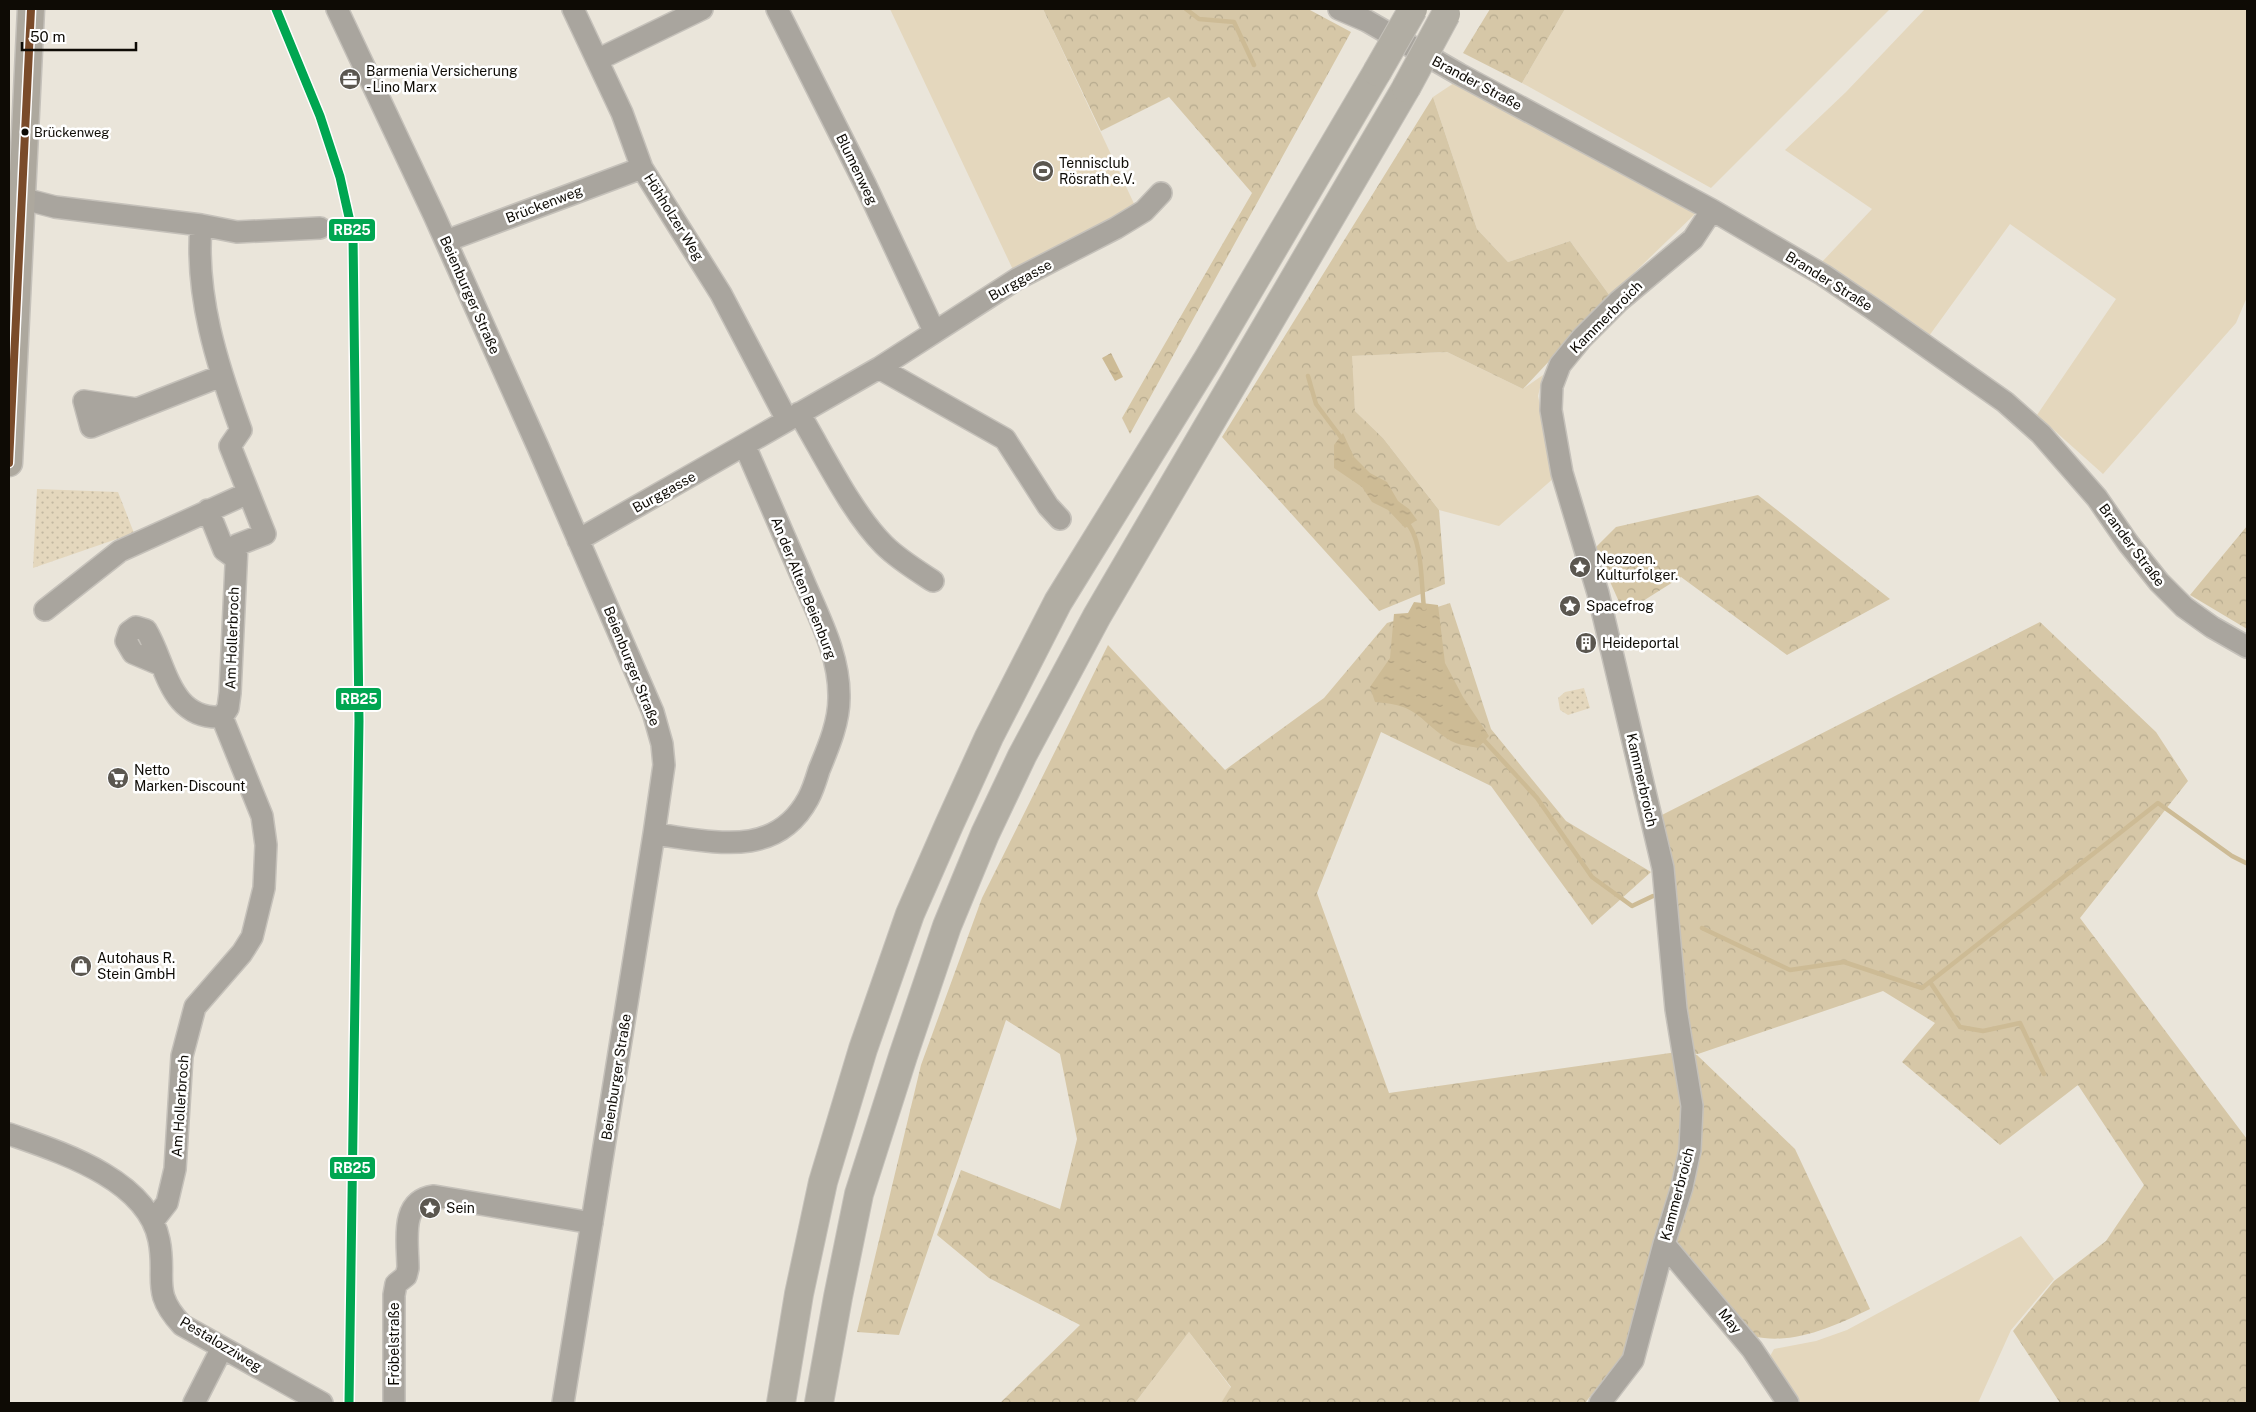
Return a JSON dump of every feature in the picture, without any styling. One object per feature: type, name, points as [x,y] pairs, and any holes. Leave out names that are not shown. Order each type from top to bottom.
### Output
[{"type":"highway","points":[[780,1403],[799,1294],[826,1172],[863,1049],[910,914],[949,825],[989,737],[1058,602],[1208,359],[1413,9]]},
{"type":"highway","points":[[819,1403],[838,1297],[860,1194],[903,1056],[944,936],[985,834],[1022,756],[1096,616],[1406,88],[1448,12]]},
{"type":"main road","points":[[9,463],[15,196],[31,9]]},
{"type":"street","name":"Beienburger Straße","points":[[337,9],[446,241],[578,540],[658,728],[664,765],[563,1403]]},
{"type":"street","name":"Höhholzer Weg","points":[[573,9],[622,113],[642,168],[721,294],[793,416]]},
{"type":"street","points":[[597,60],[702,9]]},
{"type":"street","name":"Blumenweg","points":[[777,9],[866,186],[934,331]]},
{"type":"street","name":"Brander Straße","points":[[1339,9],[1368,21],[1459,74],[1712,210],[1830,280],[2005,402],[2041,434],[2074,470],[2159,582],[2184,607],[2212,627],[2247,647]]},
{"type":"street","name":"Brückenweg","points":[[446,241],[642,168]]},
{"type":"street","name":"Burggasse","points":[[578,540],[879,368],[1017,279],[1144,211],[1160,193]]},
{"type":"street","points":[[15,196],[55,207],[201,224],[238,232],[320,228]]},
{"type":"street","name":"Kammerbroich","points":[[1600,1403],[1633,1360],[1664,1244],[1682,1187],[1690,1150],[1692,1106],[1676,1009],[1663,868],[1598,593],[1562,473],[1551,410],[1552,386],[1560,365],[1582,338],[1619,301],[1692,239],[1712,210]]},
{"type":"street","points":[[201,224],[199,250],[202,293],[221,376],[242,430],[230,446],[265,534],[237,546],[235,558],[224,550],[208,510]]},
{"type":"street","points":[[879,368],[1005,438],[1048,506],[1060,519]]},
{"type":"street","points":[[137,409],[221,376]]},
{"type":"street","points":[[793,416],[883,544],[906,564],[933,581]]},
{"type":"street","name":"An der Alten Beienburg","points":[[654,834],[724,843],[747,842],[767,837],[783,829],[808,799],[837,719],[838,679],[829,642],[745,446]]},
{"type":"street","points":[[45,610],[120,550],[248,492]]},
{"type":"street","name":"Am Hollerbroch","points":[[153,1221],[167,1203],[175,1170],[182,1056],[195,1007],[242,953],[252,937],[264,888],[266,845],[262,816],[222,717],[228,708],[230,692],[235,558]]},
{"type":"street","points":[[159,664],[172,689],[188,709],[209,718],[222,717]]},
{"type":"street","name":"Pestalozziweg","points":[[9,1134],[58,1152],[112,1179],[137,1198],[153,1221],[159,1240],[162,1292],[168,1309],[182,1325],[322,1403]]},
{"type":"street","name":"Fröbelstraße","points":[[394,1403],[394,1295],[396,1284],[406,1276],[408,1268],[409,1216],[412,1207],[426,1198],[434,1196],[592,1223]]},
{"type":"street","name":"May","points":[[1664,1244],[1752,1349],[1788,1403]]},
{"type":"street","points":[[194,1403],[222,1348]]},
{"type":"shaded area","name":"Tennisclub Rösrath e.V.","points":[[890,9],[1043,9],[1137,210],[1015,274]]},
{"type":"shaded area","points":[[1565,9],[1890,9],[1711,188],[1522,83]]},
{"type":"shaded area","points":[[1925,9],[2247,9],[2247,297],[2236,323],[2103,474],[2037,415],[2116,299],[2010,224],[1929,336],[1821,263],[1872,209],[1785,150],[1846,92]]},
{"type":"shaded area","points":[[1457,81],[1696,213],[1610,296],[1570,241],[1508,262],[1477,229],[1433,97]]},
{"type":"shaded area","points":[[1447,352],[1523,389],[1543,375],[1538,396],[1555,477],[1499,526],[1439,510],[1383,438],[1355,411],[1351,356]]},
{"type":"shaded area","points":[[37,489],[118,492],[134,533],[33,568]]},
{"type":"shaded area","points":[[1584,688],[1590,708],[1568,715],[1560,710],[1558,698],[1565,692]]},
{"type":"shaded area","points":[[2021,1236],[2054,1279],[2011,1330],[1978,1403],[1797,1403],[1769,1358],[1774,1349],[1816,1341],[1847,1330]]},
{"type":"shaded area","points":[[1189,1332],[1231,1388],[1221,1403],[1135,1403]]},
{"type":"green space","points":[[1043,9],[1308,9],[1351,32],[1130,434],[1122,418],[1252,193],[1169,97],[1101,131]]},
{"type":"green space","points":[[1490,9],[1565,9],[1522,83],[1463,53]]},
{"type":"green space","points":[[1433,97],[1477,229],[1508,262],[1570,241],[1610,296],[1523,389],[1447,352],[1352,356],[1355,411],[1383,438],[1439,510],[1445,584],[1379,611],[1222,437]]},
{"type":"green space","points":[[1758,495],[1890,599],[1787,655],[1681,577],[1624,613],[1595,548],[1616,527]]},
{"type":"green space","points":[[2247,526],[2247,629],[2190,595]]},
{"type":"green space","points":[[1450,603],[1491,729],[1566,821],[1651,872],[1592,925],[1491,786],[1381,732],[1317,893],[1389,1093],[1677,1052],[1658,817],[2040,622],[2156,732],[2188,781],[2080,918],[2247,1139],[2247,1403],[2060,1403],[2013,1331],[2054,1281],[2106,1241],[2144,1185],[2078,1085],[2000,1145],[1902,1062],[1935,1023],[1883,991],[1698,1054],[1689,1053],[1697,1055],[1795,1149],[1870,1309],[1813,1333],[1783,1338],[1753,1336],[1655,1245],[1625,1352],[1585,1403],[1221,1403],[1231,1387],[1189,1332],[1135,1403],[1000,1403],[1080,1325],[989,1278],[937,1235],[961,1170],[1060,1209],[1077,1139],[1060,1054],[1006,1020],[899,1335],[857,1332],[921,1065],[982,898],[1108,645],[1225,770],[1324,698],[1387,623]]},
{"type":"water","points":[[1111,353],[1123,377],[1115,381],[1102,358]]},
{"type":"water","points":[[1343,433],[1354,457],[1370,473],[1387,482],[1398,501],[1409,509],[1417,520],[1405,528],[1388,510],[1372,502],[1362,487],[1334,468],[1334,445]]},
{"type":"water","points":[[1414,602],[1438,605],[1445,663],[1463,697],[1489,736],[1478,748],[1451,741],[1411,710],[1375,702],[1370,687],[1390,658],[1394,614],[1408,613]]},
{"type":"waterway","points":[[1186,9],[1199,19],[1234,22],[1254,65]]},
{"type":"waterway","points":[[1308,376],[1316,404],[1343,440]]},
{"type":"waterway","points":[[1406,522],[1412,529],[1416,539],[1424,608]]},
{"type":"waterway","points":[[1481,737],[1537,798],[1592,877],[1632,906],[1653,896]]},
{"type":"waterway","points":[[1702,928],[1790,970],[1844,962],[1922,988],[2158,803],[2232,856],[2246,863]]},
{"type":"waterway","points":[[1930,982],[1960,1027],[1983,1031],[2020,1023],[2044,1074]]},
{"type":"transit line","points":[[9,463],[31,9]]},
{"type":"transit line","name":"RB25","points":[[276,9],[320,116],[340,177],[353,235],[359,721],[349,1403]]},
{"type":"place","name":"Barmenia Versicherung - Lino Marx","points":[[350,79]]},
{"type":"place","name":"Brückenweg","points":[[25,132]]},
{"type":"place","name":"Tennisclub Rösrath e.V.","points":[[1043,171]]},
{"type":"place","name":"Neozoen. Kulturfolger.","points":[[1580,567]]},
{"type":"place","name":"Spacefrog","points":[[1570,606]]},
{"type":"place","name":"Heideportal","points":[[1586,643]]},
{"type":"place","name":"Netto Marken-Discount","points":[[118,778]]},
{"type":"place","name":"Autohaus R. Stein GmbH","points":[[81,966]]},
{"type":"place","name":"Sein","points":[[430,1208]]}]
